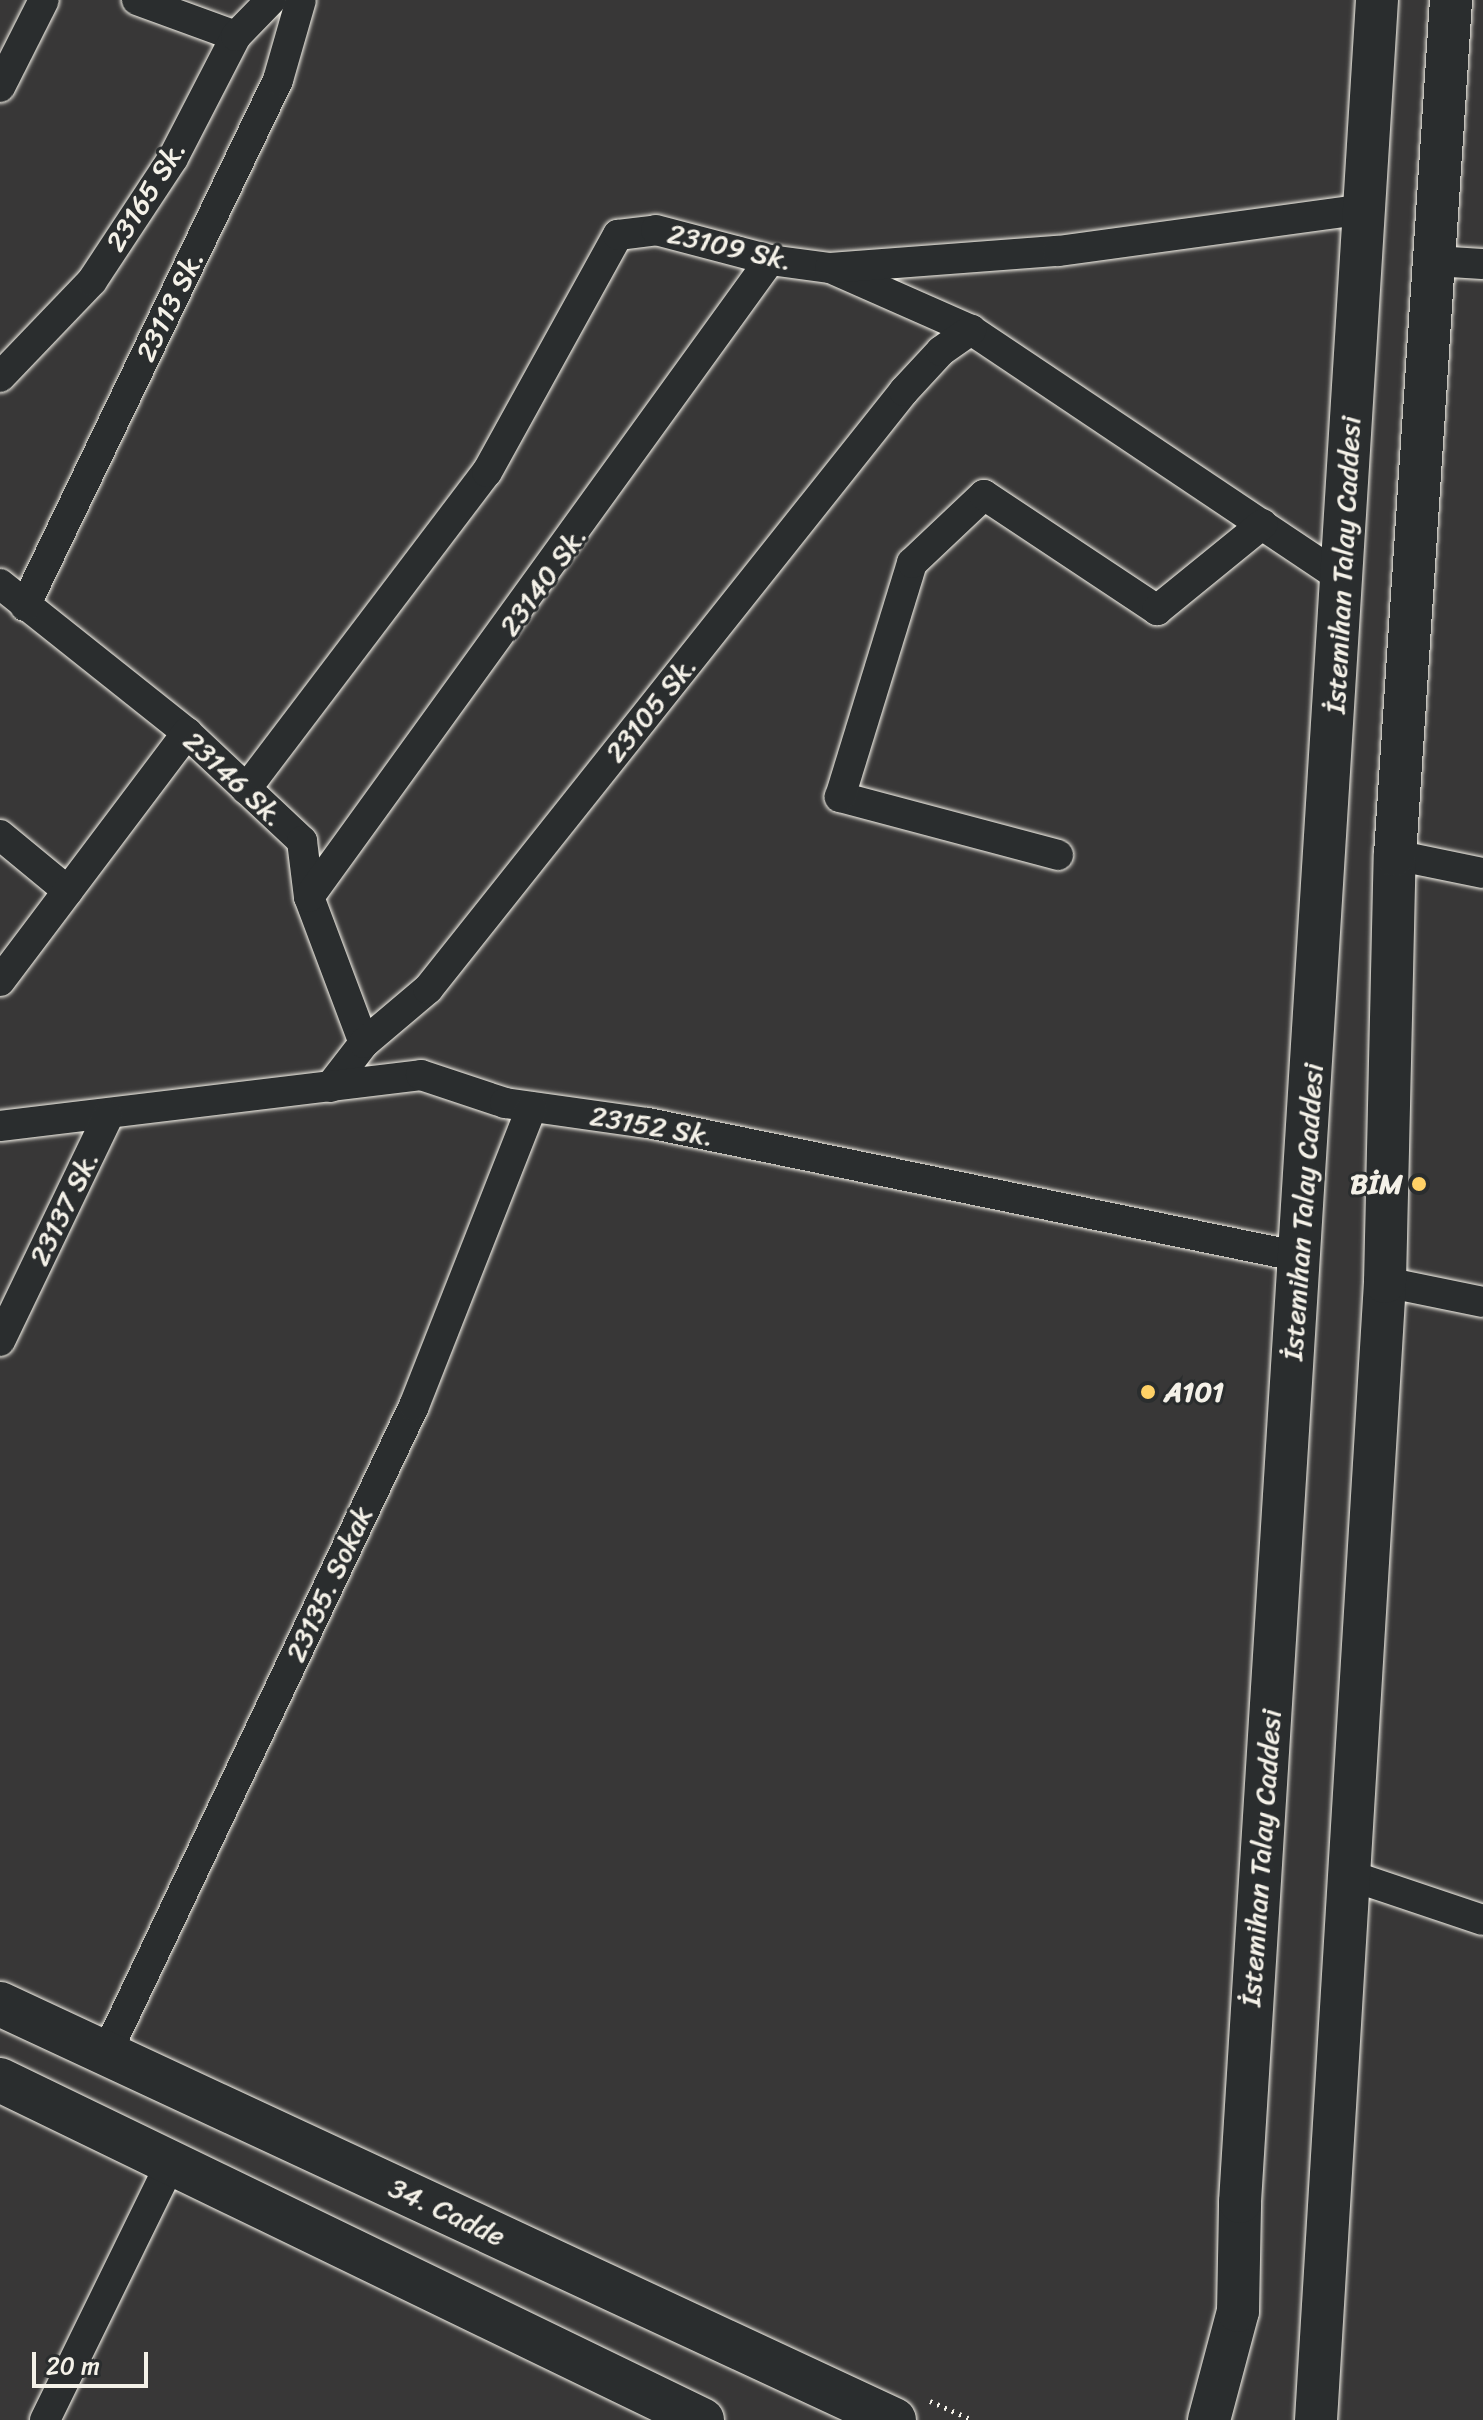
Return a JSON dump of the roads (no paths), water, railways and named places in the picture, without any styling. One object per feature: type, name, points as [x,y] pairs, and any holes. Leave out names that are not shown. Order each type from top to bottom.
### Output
[{"type":"main road","name":"İstemihan Talay Caddesi","points":[[1209,2420],[1238,2311],[1240,2202],[1377,0]]},
{"type":"main road","points":[[1316,2420],[1385,1282],[1395,855],[1451,0]]},
{"type":"main road","name":"34. Cadde","points":[[0,2004],[894,2420]]},
{"type":"main road","points":[[0,2080],[172,2161],[655,2410],[702,2420]]},
{"type":"street","points":[[0,87],[44,0]]},
{"type":"street","points":[[137,0],[236,36]]},
{"type":"street","name":"23165 Sk.","points":[[0,377],[92,281],[173,158],[236,36],[271,0]]},
{"type":"street","name":"23113 Sk.","points":[[25,606],[278,80],[301,0]]},
{"type":"street","name":"23109 Sk.","points":[[246,789],[487,472],[618,235],[656,230],[770,260],[830,268],[1058,251],[1364,209]]},
{"type":"street","name":"23140 Sk.","points":[[309,897],[770,260]]},
{"type":"street","points":[[1434,261],[1483,264]]},
{"type":"street","points":[[830,268],[971,330],[1342,578]]},
{"type":"street","name":"23105 Sk.","points":[[330,1087],[364,1043],[428,989],[904,391],[941,351],[971,330]]},
{"type":"street","points":[[1058,855],[840,797],[912,563],[984,495],[1157,610],[1263,524]]},
{"type":"street","name":"23146 Sk.","points":[[0,584],[187,733],[302,841],[309,897],[364,1043]]},
{"type":"street","points":[[0,981],[187,733]]},
{"type":"street","points":[[0,835],[68,891]]},
{"type":"street","points":[[1395,855],[1483,873]]},
{"type":"street","name":"23152 Sk.","points":[[0,1126],[108,1117],[421,1075],[532,1107],[648,1123],[1301,1257]]},
{"type":"street","name":"23135. Sokak","points":[[107,2052],[414,1406],[532,1107]]},
{"type":"street","name":"23137 Sk.","points":[[0,1341],[108,1117]]},
{"type":"street","points":[[1385,1282],[1483,1302]]},
{"type":"street","points":[[1349,1875],[1483,1920]]},
{"type":"street","points":[[45,2420],[172,2161]]},
{"type":"place","name":"BİM","points":[[1419,1184]]},
{"type":"place","name":"A101","points":[[1148,1392]]}]
